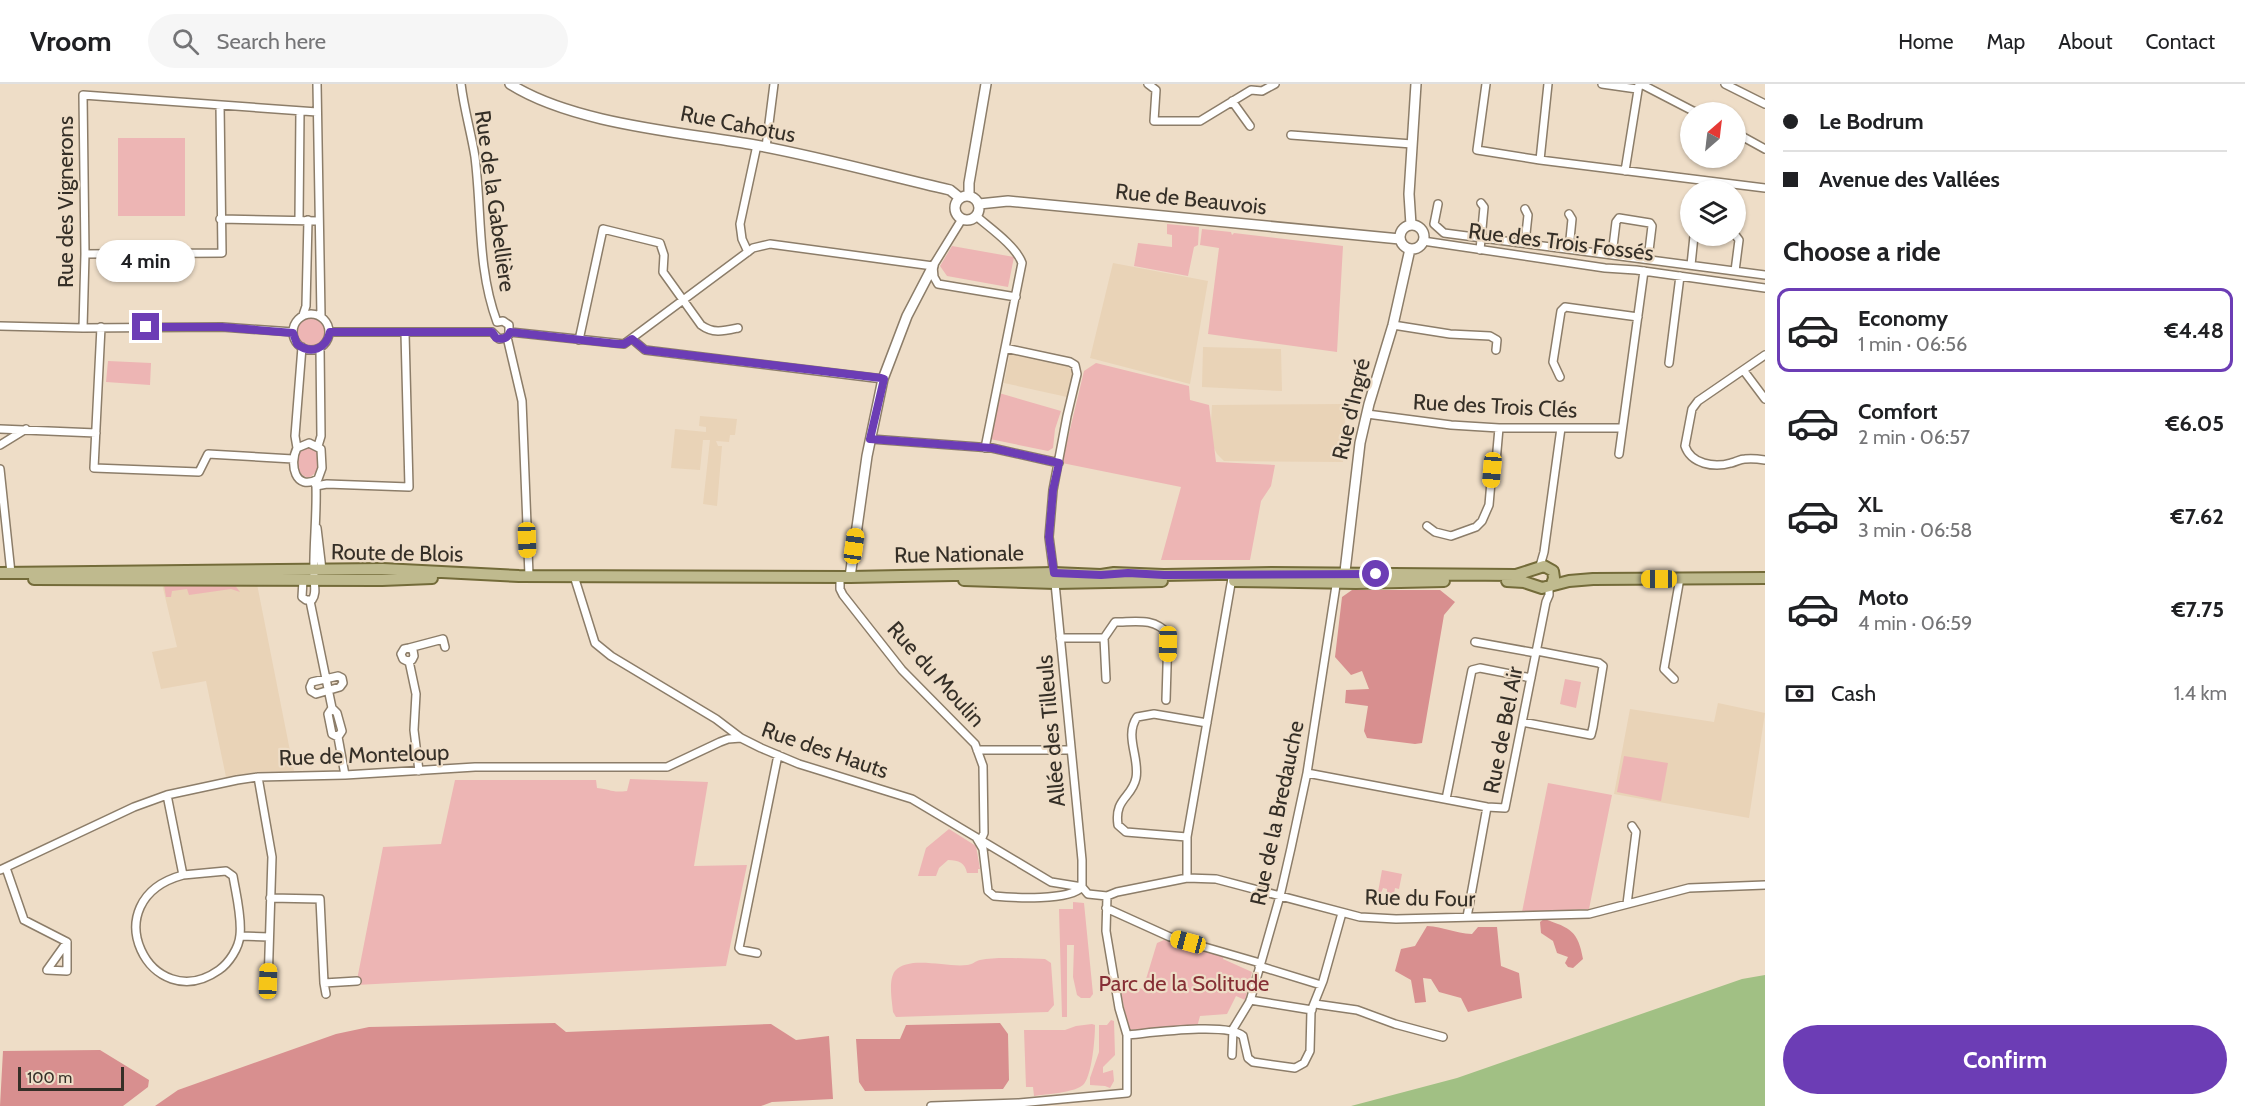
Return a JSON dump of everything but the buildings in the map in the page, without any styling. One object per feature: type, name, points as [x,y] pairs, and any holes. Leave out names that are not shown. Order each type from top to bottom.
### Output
[{"type":"main road","points":[[1544,568],[1532,578],[1545,586]]},
{"type":"main road","points":[[1544,568],[1554,578],[1545,586]]},
{"type":"main road","points":[[1341,578],[1516,575],[1544,568],[1569,576],[1593,579]]},
{"type":"main road","name":"Route de Blois","points":[[5,573],[313,575],[383,569],[486,575]]},
{"type":"main road","name":"Rue Nationale","points":[[486,575],[1054,578],[1114,573],[1232,578],[1341,578]]},
{"type":"main road","name":"Route de Blois","points":[[0,579],[121,575]]},
{"type":"main road","points":[[1341,578],[1515,580],[1545,586],[1593,579],[1765,578]]},
{"type":"street","points":[[317,84],[321,316]]},
{"type":"street","name":"Rue de la Gabellière","points":[[460,84],[475,156],[479,226],[485,274],[497,322]]},
{"type":"street","name":"Rue Cahotus","points":[[510,84],[533,97],[586,114],[761,146],[950,190],[964,197]]},
{"type":"street","points":[[748,252],[742,239],[740,224],[761,146],[774,84]]},
{"type":"street","points":[[964,197],[975,198],[979,204],[976,216],[970,220],[962,219],[957,215],[955,208],[964,197],[969,183],[986,84]]},
{"type":"street","points":[[1148,84],[1156,90],[1154,121],[1200,121],[1251,90],[1262,91],[1275,84]]},
{"type":"street","points":[[1411,225],[1409,194],[1416,84]]},
{"type":"street","points":[[1486,84],[1477,150],[1765,188]]},
{"type":"street","points":[[1540,160],[1548,84]]},
{"type":"street","points":[[1602,84],[1639,86],[1680,105]]},
{"type":"street","points":[[1725,84],[1765,104]]},
{"type":"street","points":[[1625,171],[1639,86]]},
{"type":"street","name":"Rue des Vignerons","points":[[83,328],[85,254],[82,95],[317,112]]},
{"type":"street","points":[[1232,101],[1250,126]]},
{"type":"street","points":[[85,254],[222,253],[220,105]]},
{"type":"street","points":[[300,111],[300,220]]},
{"type":"street","points":[[1291,135],[1412,144]]},
{"type":"street","points":[[1746,139],[1765,149]]},
{"type":"street","name":"Rue de Beauvois","points":[[979,204],[1008,201],[1400,239]]},
{"type":"street","points":[[1480,250],[1484,207],[1481,203]]},
{"type":"street","points":[[1437,204],[1434,224],[1444,233],[1765,275]]},
{"type":"street","points":[[1525,209],[1528,215],[1525,243]]},
{"type":"street","points":[[1569,214],[1572,219],[1569,249]]},
{"type":"street","points":[[976,216],[1020,258],[1022,267],[985,448]]},
{"type":"street","points":[[1612,255],[1616,222],[1619,218],[1650,223],[1652,226],[1648,259]]},
{"type":"street","points":[[220,219],[318,221]]},
{"type":"street","points":[[845,577],[870,439],[884,379],[907,316],[933,266],[962,219]]},
{"type":"street","points":[[308,220],[306,306],[303,315],[295,323],[293,333],[294,339],[302,347],[311,350],[321,348]]},
{"type":"street","points":[[1411,225],[1422,230],[1423,241],[1416,248],[1410,249],[1403,245],[1400,239],[1402,231],[1411,225]]},
{"type":"street","points":[[579,340],[603,230],[660,243],[664,255],[663,272],[701,325],[708,330],[721,332],[738,328]]},
{"type":"street","name":"Rue des Trois Fossés","points":[[1423,241],[1605,268],[1765,288]]},
{"type":"street","points":[[330,332],[492,332],[499,339],[509,335],[624,344],[760,245],[770,244],[933,266]]},
{"type":"street","points":[[1691,265],[1693,246]]},
{"type":"street","points":[[1735,271],[1738,246]]},
{"type":"street","name":"Rue d'Ingré","points":[[1341,578],[1357,465],[1367,414],[1393,326],[1410,249]]},
{"type":"street","points":[[933,266],[934,277],[938,284],[1016,297]]},
{"type":"street","points":[[1619,454],[1644,272]]},
{"type":"street","points":[[1669,363],[1680,276]]},
{"type":"street","points":[[1560,377],[1553,362],[1561,310],[1565,307],[1638,317]]},
{"type":"street","points":[[303,315],[321,316],[328,323],[330,332],[321,348],[321,436],[318,446]]},
{"type":"street","points":[[492,332],[497,322],[507,323],[522,401],[529,575]]},
{"type":"street","points":[[0,326],[222,327],[293,333]]},
{"type":"street","points":[[1393,326],[1450,334],[1490,336],[1497,340],[1496,350]]},
{"type":"street","points":[[101,327],[94,468],[199,472],[208,454],[293,459]]},
{"type":"street","points":[[302,347],[295,436],[297,448],[293,459],[296,476],[300,480],[315,484],[409,487],[405,333]]},
{"type":"street","points":[[632,339],[645,350],[884,379]]},
{"type":"street","name":"Allée des Tilleuls","points":[[1005,348],[1065,360],[1076,365],[1077,374],[1053,490],[1049,537],[1082,860],[1082,887]]},
{"type":"street","points":[[1765,355],[1698,401],[1692,409],[1685,446],[1693,459],[1702,463],[1720,465],[1744,459],[1765,460]]},
{"type":"street","points":[[1744,371],[1765,399]]},
{"type":"street","name":"Rue des Trois Clés","points":[[1367,414],[1451,425],[1499,428],[1622,428]]},
{"type":"street","points":[[1427,526],[1434,532],[1451,536],[1476,527],[1482,521],[1489,505],[1499,428]]},
{"type":"street","points":[[1544,568],[1544,552],[1561,428]]},
{"type":"street","points":[[0,429],[96,433]]},
{"type":"street","points":[[0,445],[26,429]]},
{"type":"street","points":[[870,439],[985,448],[1059,463]]},
{"type":"street","points":[[297,448],[309,443],[318,446],[322,452],[322,468],[315,484],[316,525],[320,537],[313,575],[315,596],[310,601]]},
{"type":"street","points":[[0,469],[5,573]]},
{"type":"street","points":[[310,601],[301,595],[313,575]]},
{"type":"street","name":"Rue des Hauts","points":[[574,576],[595,643],[611,656],[716,719],[741,738],[799,764],[912,799],[1051,882],[1082,887]]},
{"type":"street","name":"Rue du Moulin","points":[[845,577],[840,590],[886,652],[975,744],[983,766],[984,833],[979,839]]},
{"type":"street","points":[[1187,878],[1187,837],[1232,578]]},
{"type":"street","name":"Rue de la Bredauche","points":[[1232,1055],[1233,1029],[1250,1000],[1280,896],[1307,773],[1341,578]]},
{"type":"street","points":[[1674,679],[1664,669],[1680,578]]},
{"type":"street","name":"Rue de Bel Air","points":[[1307,773],[1487,807],[1502,809],[1507,806],[1549,595],[1545,586]]},
{"type":"street","points":[[310,601],[332,708],[328,714],[332,734],[338,737],[345,775]]},
{"type":"street","points":[[1106,679],[1104,638],[1114,622],[1153,622],[1160,625],[1168,634],[1166,700]]},
{"type":"street","points":[[1060,638],[1104,638]]},
{"type":"street","points":[[419,771],[414,730],[416,694],[409,661],[414,656],[413,650],[409,648],[443,639],[445,647]]},
{"type":"street","points":[[1475,642],[1599,663],[1603,666],[1591,735],[1522,722]]},
{"type":"street","points":[[1446,799],[1472,670],[1480,668],[1531,678]]},
{"type":"street","points":[[338,676],[342,678],[343,683],[340,687],[316,694],[311,691],[312,682],[325,679],[338,676]]},
{"type":"street","points":[[1187,837],[1126,832],[1118,825],[1117,810],[1136,778],[1131,728],[1137,717],[1154,714],[1207,723]]},
{"type":"street","name":"Rue de Monteloup","points":[[3,869],[134,807],[167,795],[258,777],[534,766],[667,767],[720,742],[741,738]]},
{"type":"street","points":[[978,750],[1070,750]]},
{"type":"street","points":[[757,953],[739,948],[778,755]]},
{"type":"street","points":[[258,777],[272,857],[268,985]]},
{"type":"street","points":[[167,795],[183,875]]},
{"type":"street","points":[[1467,917],[1487,807]]},
{"type":"street","points":[[1627,904],[1636,832],[1632,826]]},
{"type":"street","points":[[931,1106],[1019,1103],[1127,1094],[1127,1035],[1119,1008],[1106,931],[1107,896],[1088,894],[1082,887],[1073,894],[1061,897],[994,896],[988,891],[985,860],[979,839]]},
{"type":"street","points":[[985,860],[989,852],[995,849]]},
{"type":"street","points":[[3,869],[24,920],[67,942]]},
{"type":"street","points":[[226,871],[233,876],[240,936],[233,954],[223,968],[209,977],[197,980],[174,979],[162,974],[144,957],[136,940],[138,909],[147,894],[166,881],[183,875],[226,871]]},
{"type":"street","name":"Rue du Four","points":[[1107,896],[1187,878],[1216,879],[1342,913],[1377,919],[1589,914],[1689,888],[1765,885]]},
{"type":"street","points":[[270,898],[320,899],[326,994]]},
{"type":"street","points":[[1106,908],[1170,937],[1321,985]]},
{"type":"street","points":[[1127,1035],[1177,1030],[1233,1029],[1243,1036],[1248,1058],[1253,1062],[1295,1068],[1301,1066],[1308,1057],[1313,1008],[1342,913]]},
{"type":"street","points":[[240,936],[269,937]]},
{"type":"street","points":[[324,983],[357,981]]},
{"type":"street","points":[[1250,1000],[1313,1008],[1357,1010],[1395,1024],[1443,1037]]},
{"type":"shaded area","points":[[1113,263],[1208,281],[1190,384],[1090,358]]},
{"type":"shaded area","points":[[1203,347],[1281,349],[1282,391],[1202,387]]},
{"type":"shaded area","points":[[1010,353],[1064,364],[1073,371],[1067,397],[1004,383]]},
{"type":"shaded area","points":[[1346,404],[1343,462],[1224,461],[1217,454],[1210,440],[1212,405]]},
{"type":"shaded area","points":[[700,416],[737,419],[735,435],[730,435],[729,442],[716,441],[718,446],[722,446],[717,506],[703,504],[710,440],[703,440],[700,470],[671,468],[675,429],[706,432],[706,427],[699,426]]},
{"type":"shaded area","points":[[162,584],[257,584],[294,771],[257,772],[226,777],[206,681],[161,689],[152,652],[177,647]]},
{"type":"shaded area","points":[[1352,590],[1440,590],[1455,602],[1444,615],[1422,743],[1367,738],[1364,731],[1368,706],[1345,703],[1346,690],[1369,689],[1362,671],[1351,675],[1335,657],[1342,597]]},
{"type":"shaded area","points":[[1718,703],[1765,713],[1749,818],[1614,794],[1630,709],[1714,722]]},
{"type":"shaded area","points":[[1544,919],[1567,928],[1576,936],[1583,959],[1573,968],[1568,967],[1565,963],[1568,957],[1557,953],[1553,941],[1541,933],[1540,922]]},
{"type":"shaded area","points":[[1427,926],[1472,934],[1478,927],[1497,927],[1501,966],[1519,973],[1522,998],[1468,1012],[1461,998],[1439,992],[1431,979],[1423,978],[1426,1002],[1415,1003],[1411,980],[1395,971],[1401,949],[1415,946]]},
{"type":"shaded area","points":[[1765,975],[1765,1106],[1351,1106],[1457,1078],[1742,979]]},
{"type":"shaded area","points":[[555,1023],[566,1032],[771,1024],[796,1040],[829,1036],[833,1099],[772,1102],[761,1106],[155,1106],[178,1090],[336,1034],[369,1027]]},
{"type":"shaded area","points":[[1000,1023],[1008,1034],[1009,1080],[1003,1089],[865,1091],[859,1082],[856,1039],[900,1039],[906,1025]]},
{"type":"shaded area","points":[[100,1050],[149,1080],[148,1087],[123,1106],[0,1106],[3,1051]]},
{"type":"green space","points":[[118,138],[185,138],[185,216],[118,216]]},
{"type":"green space","points":[[1167,224],[1199,227],[1198,245],[1194,247],[1188,276],[1134,266],[1138,243],[1172,247],[1172,235],[1167,234]]},
{"type":"green space","points":[[1202,229],[1231,232],[1232,235],[1234,233],[1343,246],[1337,352],[1208,334],[1219,248],[1200,245]]},
{"type":"green space","points":[[952,246],[1014,257],[1008,287],[947,276],[940,266]]},
{"type":"green space","points":[[311,318],[321,322],[325,332],[321,342],[311,346],[301,342],[297,332],[301,322]]},
{"type":"green space","points":[[108,361],[151,363],[150,385],[106,382]]},
{"type":"green space","points":[[1096,363],[1189,386],[1190,400],[1209,405],[1216,462],[1275,465],[1271,486],[1261,501],[1250,560],[1161,560],[1181,487],[1062,463],[1084,371]]},
{"type":"green space","points":[[999,393],[1061,411],[1055,429],[1053,448],[1048,451],[990,439]]},
{"type":"green space","points":[[311,446],[318,453],[319,470],[309,478],[298,469],[297,460],[303,447]]},
{"type":"green space","points":[[234,584],[240,592],[231,589],[189,595],[187,589],[172,591],[171,597],[166,597],[164,585]]},
{"type":"green space","points":[[1565,679],[1581,682],[1576,708],[1560,704]]},
{"type":"green space","points":[[1624,756],[1668,763],[1661,801],[1617,792]]},
{"type":"green space","points":[[630,779],[708,782],[694,866],[747,865],[726,966],[356,985],[383,847],[441,844],[455,780],[596,780],[597,788],[617,792],[627,791]]},
{"type":"green space","points":[[1548,783],[1612,795],[1589,909],[1522,912]]},
{"type":"green space","points":[[949,829],[976,846],[980,869],[978,873],[967,873],[961,863],[948,860],[939,868],[936,876],[918,876],[926,848]]},
{"type":"green space","points":[[1382,870],[1402,874],[1399,889],[1395,888],[1394,894],[1383,888],[1381,893],[1378,892]]},
{"type":"green space","points":[[1073,902],[1084,903],[1093,994],[1090,998],[1081,998],[1077,995],[1073,977],[1074,945],[1067,945],[1067,1017],[1062,1017],[1059,909],[1073,909]]},
{"type":"green space","name":"Parc de la Solitude","points":[[1164,940],[1223,954],[1223,959],[1252,972],[1245,1000],[1236,996],[1227,1014],[1200,1016],[1197,1027],[1129,1030],[1119,984],[1143,989],[1157,943]]},
{"type":"green space","points":[[996,958],[1045,959],[1051,963],[1054,1005],[1048,1012],[896,1017],[893,1012],[892,980],[895,971],[901,966],[919,963],[967,965],[980,960]]},
{"type":"green space","points":[[1111,1020],[1114,1021],[1115,1055],[1103,1067],[1103,1073],[1113,1070],[1114,1081],[1110,1088],[1090,1085],[1090,1078],[1099,1052],[1099,1025],[1107,1025]]},
{"type":"green space","points":[[1095,1025],[1092,1056],[1084,1084],[1068,1091],[1034,1096],[1033,1087],[1026,1087],[1024,1030],[1065,1030]]},
{"type":"route","points":[[146,327],[222,327],[293,333],[297,344],[311,350],[321,348],[330,332],[492,332],[496,338],[502,339],[510,332],[618,344],[624,344],[632,339],[645,350],[714,360],[881,378],[884,379],[870,439],[992,448],[1059,463],[1053,490],[1049,537],[1054,573],[1101,575],[1114,573],[1164,575],[1376,574]]}]
